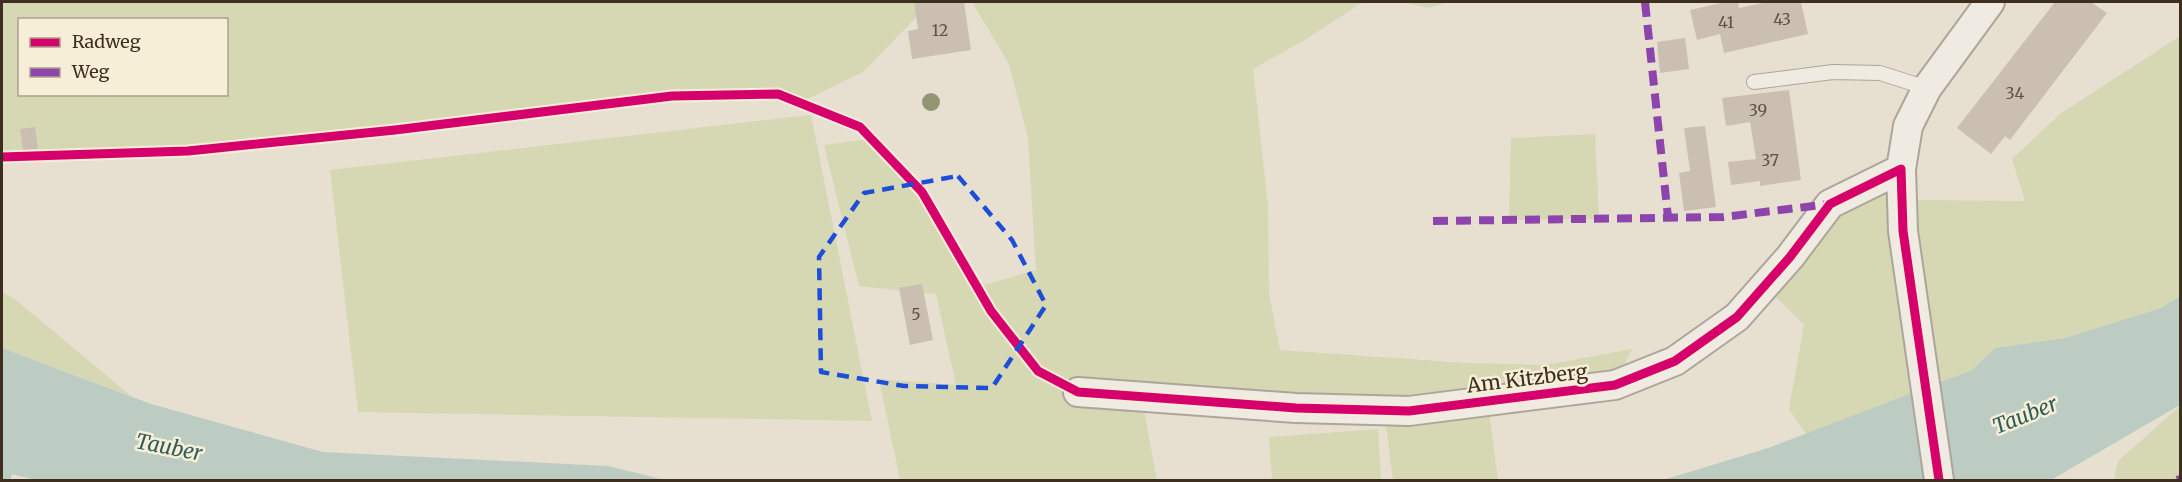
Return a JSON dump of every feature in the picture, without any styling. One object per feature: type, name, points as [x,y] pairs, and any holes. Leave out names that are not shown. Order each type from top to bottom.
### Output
[{"type":"street","points":[[1939,480],[1916,309],[1902,231],[1901,169],[1908,126],[1927,88],[1990,2]]},
{"type":"street","name":"Am Kitzberg","points":[[1078,392],[1296,408],[1409,411],[1615,385],[1676,361],[1737,317],[1790,257],[1830,204],[1901,169]]},
{"type":"lane","points":[[1754,82],[1833,72],[1880,73],[1927,88]]},
{"type":"highlighted area","points":[[958,176],[1012,240],[1046,305],[992,388],[904,386],[821,372],[819,257],[864,193]]},
{"type":"green space","points":[[2,2],[931,2],[863,72],[799,103],[778,94],[672,96],[395,130],[188,151],[2,157]]},
{"type":"green space","points":[[972,2],[1363,2],[1303,41],[1253,69],[1268,206],[1269,294],[1280,350],[1467,363],[1546,365],[1632,349],[1615,385],[1409,411],[1078,392],[1038,371],[991,311],[977,287],[1036,270],[1028,138],[1009,64]]},
{"type":"green space","points":[[1403,2],[1451,2],[1427,8]]},
{"type":"green space","points":[[2180,36],[2180,296],[2161,308],[2065,338],[1995,348],[1972,370],[1806,434],[1789,409],[1804,325],[1765,286],[1830,204],[1901,169],[1915,200],[2025,201],[2012,159],[2060,114]]},
{"type":"green space","points":[[811,115],[872,421],[358,412],[330,170]]},
{"type":"green space","points":[[1595,134],[1599,219],[1509,220],[1511,138]]},
{"type":"green space","points":[[868,139],[919,193],[989,312],[1037,373],[1079,395],[1142,400],[1157,480],[900,480],[879,379],[956,385],[936,294],[859,286],[824,145]]},
{"type":"green space","points":[[2,292],[16,300],[131,396],[2,348]]},
{"type":"green space","points":[[2180,406],[2180,479],[2114,480],[2118,461]]},
{"type":"green space","points":[[1489,411],[1498,480],[1393,480],[1386,425]]},
{"type":"green space","points":[[1378,429],[1381,480],[1272,480],[1269,437]]},
{"type":"water","name":"Tauber","points":[[2180,296],[2180,405],[2051,480],[1663,480],[1768,448],[1972,370],[1995,348],[2065,338],[2161,308]]},
{"type":"water","name":"Tauber","points":[[2,348],[151,404],[323,452],[608,466],[665,480],[37,480],[2,472]]},
{"type":"building","points":[[914,2],[964,2],[971,50],[912,59],[908,31],[918,29]]},
{"type":"building","points":[[1726,2],[1738,2],[1739,8],[1768,2],[1801,2],[1808,34],[1724,53],[1720,34],[1697,40],[1690,10]]},
{"type":"building","points":[[2055,2],[2091,2],[2107,13],[2010,140],[2005,136],[1991,154],[1957,128]]},
{"type":"building","points":[[1685,38],[1689,69],[1660,73],[1657,42]]},
{"type":"building","points":[[1789,90],[1801,180],[1760,186],[1760,181],[1731,185],[1728,162],[1756,159],[1750,122],[1726,126],[1722,98]]},
{"type":"building","points":[[1705,126],[1716,207],[1684,211],[1679,173],[1690,171],[1684,128]]},
{"type":"building","points":[[35,127],[38,149],[23,151],[20,129]]},
{"type":"building","points":[[922,284],[933,340],[910,345],[899,288]]},
{"type":"waterway","points":[[5,480],[12,463]]},
{"type":"marked path","points":[[1645,2],[1668,217]]},
{"type":"marked path","points":[[1433,221],[1723,217],[1830,204]]},
{"type":"cycle path","points":[[2,157],[188,151],[395,130],[672,96],[778,94],[860,127],[922,192],[991,311],[1038,371],[1078,392],[1296,408],[1409,411],[1615,385],[1675,361],[1737,317],[1790,257],[1830,204],[1901,169],[1903,231],[1939,480]]}]
